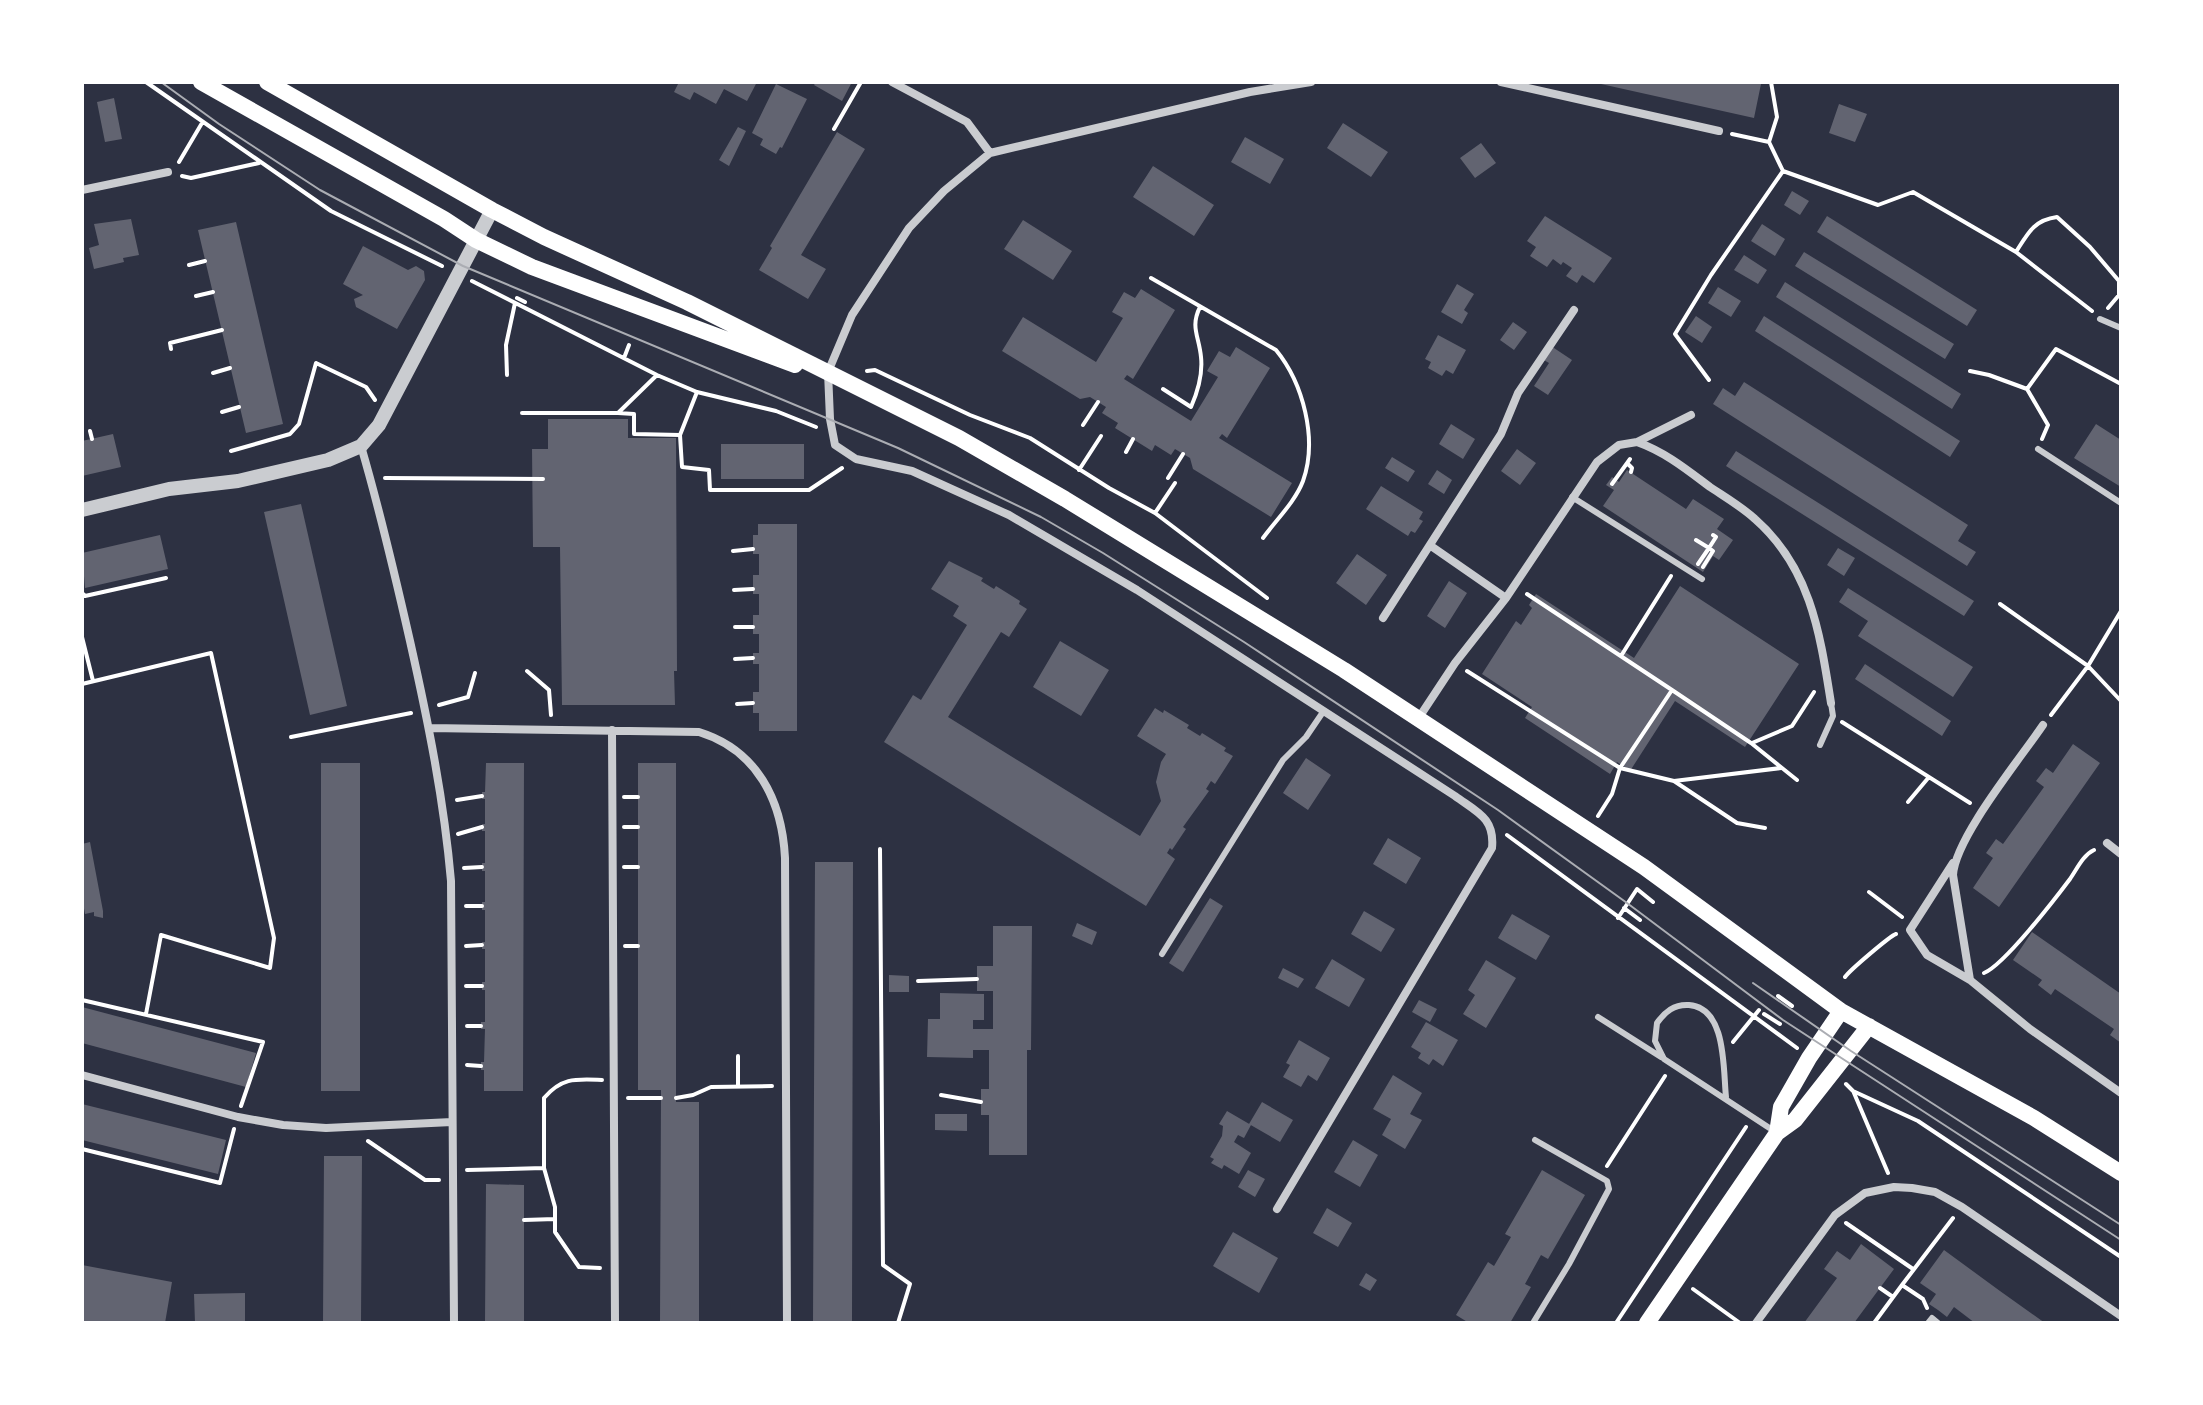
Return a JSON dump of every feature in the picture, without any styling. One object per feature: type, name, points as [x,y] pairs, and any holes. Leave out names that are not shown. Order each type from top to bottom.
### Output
[{"type":"main road","points":[[201,82],[476,240],[532,267],[793,365],[828,372]]},
{"type":"main road","points":[[267,82],[492,210],[687,302],[959,438],[1065,499],[1344,670],[1644,867],[1841,1011],[2034,1118],[2121,1173]]},
{"type":"main road","points":[[1777,1133],[1781,1107],[1841,1011]]},
{"type":"main road","points":[[1647,1323],[1777,1133],[1795,1120],[1869,1026]]},
{"type":"street","points":[[892,82],[967,122],[990,153]]},
{"type":"street","points":[[1246,82],[1250,92]]},
{"type":"street","points":[[1277,1209],[1492,848],[1493,835],[1489,822],[1455,796],[1137,590],[1009,515],[912,471],[856,459],[835,445],[828,372],[852,315],[909,228],[944,191],[990,153],[1250,92],[1311,82]]},
{"type":"street","points":[[1501,82],[1719,131]]},
{"type":"street","points":[[82,190],[168,172]]},
{"type":"street","points":[[82,510],[169,489],[238,481],[328,460],[361,446],[385,416],[492,210]]},
{"type":"street","points":[[1383,618],[1501,434],[1518,393],[1574,310]]},
{"type":"street","points":[[1418,719],[1455,663],[1506,598],[1597,462],[1619,445],[1637,442],[1691,415]]},
{"type":"street","points":[[1637,442],[1659,450],[1756,520],[1785,553],[1811,601],[1831,703]]},
{"type":"street","points":[[361,446],[383,521],[430,728],[448,836],[451,881],[454,1323]]},
{"type":"street","points":[[1431,546],[1506,598]]},
{"type":"street","points":[[2043,725],[1983,812],[1912,928],[1927,955],[1970,980],[2030,1029],[2121,1093]]},
{"type":"street","points":[[430,728],[699,732],[718,738],[738,750],[775,803],[783,829],[785,858],[787,1323]]},
{"type":"street","points":[[612,730],[615,1323]]},
{"type":"street","points":[[2107,843],[2121,854]]},
{"type":"street","points":[[1954,862],[1953,875],[1970,980]]},
{"type":"street","points":[[82,1075],[238,1117],[294,1126],[452,1122]]},
{"type":"street","points":[[1756,1323],[1835,1215],[1865,1193],[1894,1187],[1935,1192],[1962,1207],[2121,1316]]},
{"type":"lane","points":[[2100,319],[2121,328]]},
{"type":"lane","points":[[2038,449],[2121,503]]},
{"type":"lane","points":[[1572,497],[1702,579]]},
{"type":"lane","points":[[1820,745],[1833,716],[1831,703]]},
{"type":"lane","points":[[1162,954],[1283,760],[1306,737],[1323,712]]},
{"type":"lane","points":[[1664,1059],[1655,1041],[1657,1023],[1673,1008],[1684,1005],[1695,1006],[1710,1015],[1716,1025],[1726,1097]]},
{"type":"lane","points":[[1598,1017],[1726,1097],[1777,1133]]},
{"type":"lane","points":[[1533,1323],[1609,1189],[1607,1181],[1535,1140]]},
{"type":"path","points":[[146,82],[331,211],[516,300],[657,375],[697,392],[776,411],[833,433]]},
{"type":"path","points":[[834,129],[861,82]]},
{"type":"path","points":[[1771,82],[1777,117],[1769,142],[1783,171],[1878,205],[1913,192],[2016,252],[2100,319],[2119,295],[2119,281],[2090,247],[2057,217],[2042,219],[2016,252]]},
{"type":"path","points":[[202,123],[185,154],[168,172],[191,178],[261,163]]},
{"type":"path","points":[[1719,131],[1769,142]]},
{"type":"path","points":[[1709,380],[1675,334],[1711,275],[1783,171]]},
{"type":"path","points":[[189,265],[205,261]]},
{"type":"path","points":[[1151,278],[1276,350],[1291,368],[1304,401],[1307,463],[1303,483],[1263,538]]},
{"type":"path","points":[[196,296],[213,292]]},
{"type":"path","points":[[516,300],[525,302]]},
{"type":"path","points":[[507,375],[506,345],[516,300]]},
{"type":"path","points":[[1163,389],[1191,407],[1200,384],[1202,358],[1194,319],[1200,307]]},
{"type":"path","points":[[171,349],[170,343],[222,330]]},
{"type":"path","points":[[624,358],[629,345]]},
{"type":"path","points":[[2027,389],[2056,349],[2121,384]]},
{"type":"path","points":[[231,451],[290,434],[299,424],[316,363],[366,387],[385,416]]},
{"type":"path","points":[[213,373],[230,368]]},
{"type":"path","points":[[828,372],[875,370],[970,415],[1030,438],[1155,513],[1270,601]]},
{"type":"path","points":[[1970,371],[2027,389],[2048,425],[2038,449]]},
{"type":"path","points":[[618,413],[657,375]]},
{"type":"path","points":[[697,392],[680,435],[682,467],[709,470],[710,490],[809,490],[856,459]]},
{"type":"path","points":[[1083,425],[1098,402]]},
{"type":"path","points":[[222,412],[239,407]]},
{"type":"path","points":[[522,413],[634,414],[634,434],[680,435]]},
{"type":"path","points":[[90,431],[92,439]]},
{"type":"path","points":[[1079,470],[1101,436]]},
{"type":"path","points":[[1126,452],[1133,439]]},
{"type":"path","points":[[1612,484],[1623,466],[1628,464],[1637,442]]},
{"type":"path","points":[[1168,478],[1183,454]]},
{"type":"path","points":[[1628,464],[1631,472]]},
{"type":"path","points":[[370,477],[543,479]]},
{"type":"path","points":[[1155,513],[1175,483]]},
{"type":"path","points":[[1701,559],[1711,550],[1716,537],[1713,535]]},
{"type":"path","points":[[1696,540],[1711,550]]},
{"type":"path","points":[[733,551],[753,549]]},
{"type":"path","points":[[1621,656],[1679,564]]},
{"type":"path","points":[[82,593],[85,596],[166,578]]},
{"type":"path","points":[[734,590],[753,589]]},
{"type":"path","points":[[1532,598],[1751,743],[1797,780]]},
{"type":"path","points":[[2000,604],[2088,666],[2121,701]]},
{"type":"path","points":[[2052,713],[2088,666],[2121,611]]},
{"type":"path","points":[[735,627],[753,627]]},
{"type":"path","points":[[82,637],[93,681]]},
{"type":"path","points":[[82,684],[211,653],[274,938],[270,968],[161,935],[146,1014]]},
{"type":"path","points":[[735,659],[753,658]]},
{"type":"path","points":[[1455,663],[1620,768],[1674,781],[1737,823],[1765,828]]},
{"type":"path","points":[[527,671],[549,690],[553,729]]},
{"type":"path","points":[[291,737],[468,697],[475,673]]},
{"type":"path","points":[[1751,743],[1792,726],[1826,674]]},
{"type":"path","points":[[1600,814],[1612,794],[1620,768],[1672,690]]},
{"type":"path","points":[[737,704],[753,703]]},
{"type":"path","points":[[1833,716],[1983,812]]},
{"type":"path","points":[[1674,781],[1781,768]]},
{"type":"path","points":[[1908,802],[1929,777]]},
{"type":"path","points":[[442,802],[482,796]]},
{"type":"path","points":[[630,797],[638,797]]},
{"type":"path","points":[[1489,822],[1809,1058]]},
{"type":"path","points":[[448,836],[482,827]]},
{"type":"path","points":[[629,827],[638,827]]},
{"type":"path","points":[[1970,980],[2000,963],[2061,890],[2088,852],[2107,843]]},
{"type":"path","points":[[880,849],[883,1265],[910,1284],[898,1323]]},
{"type":"path","points":[[1618,918],[1637,889],[1653,902]]},
{"type":"path","points":[[1869,892],[1912,928]]},
{"type":"path","points":[[1624,908],[1640,920]]},
{"type":"path","points":[[1845,977],[1852,967],[1868,958],[1888,936],[1912,928]]},
{"type":"path","points":[[630,946],[638,946]]},
{"type":"path","points":[[918,981],[977,979]]},
{"type":"path","points":[[1778,996],[1792,1006]]},
{"type":"path","points":[[82,1000],[263,1042],[220,1183],[82,1149]]},
{"type":"path","points":[[1721,1057],[1754,1017],[1762,1012],[1780,1024]]},
{"type":"path","points":[[738,1056],[738,1085]]},
{"type":"path","points":[[1600,1177],[1673,1064]]},
{"type":"path","points":[[613,1080],[572,1079],[554,1086],[544,1098],[544,1168],[555,1207],[555,1232],[579,1267],[614,1268]]},
{"type":"path","points":[[676,1098],[711,1087],[787,1086]]},
{"type":"path","points":[[1894,1187],[1853,1091],[1918,1121],[2121,1257]]},
{"type":"path","points":[[941,1095],[981,1102]]},
{"type":"path","points":[[613,1098],[661,1098]]},
{"type":"path","points":[[1616,1323],[1753,1116]]},
{"type":"path","points":[[347,1127],[425,1180],[544,1168]]},
{"type":"path","points":[[1874,1323],[1962,1207]]},
{"type":"path","points":[[1835,1215],[1913,1269]]},
{"type":"path","points":[[524,1220],[555,1219]]},
{"type":"path","points":[[1677,1278],[1740,1323]]},
{"type":"path","points":[[1902,1285],[1923,1299],[1933,1321]]},
{"type":"path","points":[[1880,1288],[1893,1297]]},
{"type":"building","points":[[679,82],[757,82],[747,101],[724,89],[716,104],[694,92],[690,100],[674,92]]},
{"type":"building","points":[[816,82],[852,82],[842,101],[814,85]]},
{"type":"building","points":[[1592,82],[1751,82],[1761,84],[1754,118]]},
{"type":"building","points":[[776,84],[807,99],[776,154],[760,145],[763,139],[752,133]]},
{"type":"building","points":[[114,98],[122,139],[105,142],[97,102]]},
{"type":"building","points":[[1839,104],[1867,114],[1855,142],[1829,133]]},
{"type":"building","points":[[1343,123],[1388,152],[1371,177],[1327,148]]},
{"type":"building","points":[[738,127],[746,131],[729,166],[719,160]]},
{"type":"building","points":[[837,132],[865,149],[801,255],[826,269],[808,299],[759,270]]},
{"type":"building","points":[[1245,137],[1284,159],[1270,184],[1231,162]]},
{"type":"building","points":[[1481,143],[1496,163],[1475,178],[1460,158]]},
{"type":"building","points":[[1153,166],[1214,205],[1194,236],[1133,197]]},
{"type":"building","points":[[1792,191],[1809,201],[1800,215],[1784,205]]},
{"type":"building","points":[[1545,216],[1612,258],[1594,283],[1582,275],[1577,283],[1566,276],[1572,268],[1563,262],[1561,265],[1553,259],[1547,267],[1530,256],[1536,247],[1527,241]]},
{"type":"building","points":[[1827,216],[1977,310],[1967,326],[1817,232]]},
{"type":"building","points":[[131,219],[139,255],[94,269],[89,248],[99,245],[94,224]]},
{"type":"building","points":[[1023,220],[1072,251],[1053,280],[1004,249]]},
{"type":"building","points":[[236,222],[283,424],[246,433],[198,230]]},
{"type":"building","points":[[1762,224],[1785,239],[1775,256],[1751,241]]},
{"type":"building","points":[[363,246],[408,270],[416,266],[424,271],[425,280],[397,329],[356,307],[354,299],[363,295],[343,284]]},
{"type":"building","points":[[1804,252],[1954,344],[1945,359],[1795,266]]},
{"type":"building","points":[[1744,255],[1767,270],[1758,284],[1734,270]]},
{"type":"building","points":[[1785,282],[1961,394],[1952,409],[1776,297]]},
{"type":"building","points":[[1457,284],[1474,294],[1464,310],[1468,313],[1462,324],[1441,312]]},
{"type":"building","points":[[1718,287],[1741,301],[1731,317],[1708,303]]},
{"type":"building","points":[[1141,289],[1175,310],[1133,379],[1127,375],[1124,379],[1191,421],[1218,377],[1207,371],[1219,351],[1230,357],[1236,347],[1270,368],[1227,438],[1222,434],[1219,438],[1292,483],[1271,517],[1193,469],[1190,458],[1175,449],[1171,455],[1155,445],[1152,451],[1115,428],[1118,423],[1102,413],[1106,407],[1090,397],[1080,399],[1002,351],[1023,317],[1096,362],[1123,318],[1112,312],[1124,292],[1135,298]]},
{"type":"building","points":[[1696,316],[1712,327],[1702,343],[1685,332]]},
{"type":"building","points":[[1764,316],[1960,441],[1950,457],[1755,331]]},
{"type":"building","points":[[1513,322],[1527,332],[1514,350],[1500,340]]},
{"type":"building","points":[[1438,335],[1466,350],[1453,374],[1446,370],[1442,376],[1428,368],[1431,362],[1425,359]]},
{"type":"building","points":[[1551,346],[1572,360],[1548,395],[1534,386],[1549,363],[1542,359]]},
{"type":"building","points":[[1744,382],[1968,525],[1958,541],[1976,552],[1967,566],[1713,404],[1723,388],[1735,396]]},
{"type":"building","points":[[548,419],[628,419],[628,438],[676,438],[675,705],[562,705],[560,547],[533,547],[532,449],[548,449]]},
{"type":"building","points":[[1451,424],[1475,439],[1463,459],[1439,444]]},
{"type":"building","points":[[2096,424],[2121,440],[2121,487],[2074,458]]},
{"type":"building","points":[[113,434],[121,467],[82,476],[82,441]]},
{"type":"building","points":[[721,444],[804,444],[804,479],[721,479]]},
{"type":"building","points":[[1517,449],[1536,463],[1520,485],[1501,471]]},
{"type":"building","points":[[1736,451],[1974,601],[1964,616],[1726,466]]},
{"type":"building","points":[[1392,457],[1415,471],[1408,482],[1385,468]]},
{"type":"building","points":[[1437,470],[1452,480],[1444,494],[1428,484]]},
{"type":"building","points":[[1627,470],[1686,509],[1693,499],[1724,519],[1717,529],[1733,540],[1719,560],[1713,556],[1703,572],[1603,506],[1614,490],[1606,485],[1612,477],[1619,482]]},
{"type":"building","points":[[1381,486],[1423,512],[1419,519],[1423,521],[1415,533],[1411,531],[1408,536],[1366,509]]},
{"type":"building","points":[[301,504],[347,706],[310,715],[264,512]]},
{"type":"building","points":[[758,524],[797,524],[797,731],[759,731],[759,713],[753,713],[753,692],[759,692],[759,664],[753,664],[753,653],[759,653],[759,634],[753,634],[753,615],[759,615],[759,594],[753,594],[753,575],[759,575],[759,554],[753,554],[753,535],[758,535]]},
{"type":"building","points":[[160,535],[168,569],[85,588],[82,553]]},
{"type":"building","points":[[1838,548],[1855,558],[1844,576],[1827,565]]},
{"type":"building","points":[[1357,554],[1387,575],[1366,605],[1336,583]]},
{"type":"building","points":[[949,561],[983,578],[981,581],[994,589],[996,586],[1027,609],[1009,637],[1001,632],[948,717],[1140,836],[1161,801],[1156,782],[1166,754],[1137,736],[1155,708],[1189,725],[1187,728],[1200,736],[1202,733],[1233,756],[1215,784],[1211,781],[1206,789],[1209,791],[1183,827],[1186,829],[1167,853],[1175,859],[1146,906],[884,742],[913,695],[921,700],[967,625],[953,616],[959,606],[931,589]]},
{"type":"building","points":[[1449,581],[1467,593],[1445,628],[1427,616]]},
{"type":"building","points":[[1680,586],[1799,664],[1745,747],[1675,701],[1630,771],[1617,762],[1610,774],[1525,718],[1532,707],[1482,674],[1516,621],[1521,625],[1532,608],[1529,605],[1536,594],[1634,658]]},
{"type":"building","points":[[1848,588],[1973,667],[1953,697],[1858,636],[1868,621],[1839,602]]},
{"type":"building","points":[[1060,641],[1109,670],[1081,716],[1033,687]]},
{"type":"building","points":[[1865,664],[1951,721],[1942,736],[1855,679]]},
{"type":"building","points":[[2073,744],[2100,763],[1999,907],[1973,888],[1993,858],[1986,853],[1996,839],[2003,844],[2044,787],[2036,781],[2046,768],[2053,773]]},
{"type":"building","points":[[1306,758],[1331,775],[1308,810],[1283,793]]},
{"type":"building","points":[[321,763],[360,763],[360,1091],[321,1091]]},
{"type":"building","points":[[486,763],[524,763],[523,1091],[484,1091],[484,1070],[481,1070],[485,1029],[481,1029],[481,1022],[485,1022],[482,982],[485,982],[485,949],[482,949],[482,942],[485,942],[485,910],[482,910],[482,902],[485,902],[485,871],[482,871],[482,863],[485,863],[485,831],[482,831],[482,824],[485,824],[485,799],[482,799],[482,792],[485,792]]},
{"type":"building","points":[[638,763],[676,763],[676,1102],[699,1102],[699,1323],[660,1323],[661,1090],[638,1090]]},
{"type":"building","points":[[1388,838],[1421,858],[1406,884],[1373,864]]},
{"type":"building","points":[[90,842],[103,918],[94,916],[94,912],[85,914],[82,897],[82,844]]},
{"type":"building","points":[[815,862],[853,862],[852,1323],[813,1323]]},
{"type":"building","points":[[1210,898],[1223,906],[1183,972],[1169,963]]},
{"type":"building","points":[[1364,911],[1395,929],[1381,952],[1351,934]]},
{"type":"building","points":[[1512,914],[1550,936],[1536,960],[1498,938]]},
{"type":"building","points":[[1077,923],[1097,932],[1092,945],[1072,936]]},
{"type":"building","points":[[993,926],[1032,926],[1027,1155],[989,1155],[989,1115],[981,1115],[981,1089],[989,1089],[989,1050],[973,1050],[973,1058],[927,1057],[928,1019],[940,1019],[940,993],[984,994],[984,1020],[973,1020],[973,1029],[993,1029],[993,991],[977,991],[977,966],[993,966]]},
{"type":"building","points":[[2032,932],[2121,994],[2121,1043],[2110,1035],[2114,1029],[2055,989],[2051,995],[2038,985],[2042,980],[2013,960]]},
{"type":"building","points":[[1332,959],[1365,979],[1349,1007],[1315,988]]},
{"type":"building","points":[[1486,960],[1516,978],[1486,1028],[1463,1014],[1475,995],[1468,990]]},
{"type":"building","points":[[1283,968],[1304,979],[1298,988],[1278,978]]},
{"type":"building","points":[[889,975],[909,976],[909,992],[889,992]]},
{"type":"building","points":[[1419,1000],[1437,1009],[1430,1022],[1412,1012]]},
{"type":"building","points":[[82,1007],[256,1053],[246,1087],[82,1043]]},
{"type":"building","points":[[1426,1022],[1458,1040],[1443,1066],[1433,1059],[1429,1065],[1418,1058],[1421,1053],[1411,1047]]},
{"type":"building","points":[[1299,1040],[1330,1058],[1317,1081],[1308,1075],[1301,1087],[1283,1077],[1290,1065],[1286,1063]]},
{"type":"building","points":[[1393,1075],[1422,1093],[1410,1114],[1422,1120],[1405,1149],[1382,1135],[1391,1119],[1373,1109]]},
{"type":"building","points":[[1262,1102],[1293,1120],[1280,1142],[1249,1124]]},
{"type":"building","points":[[82,1104],[226,1140],[218,1174],[82,1140]]},
{"type":"building","points":[[1227,1111],[1251,1125],[1244,1138],[1238,1135],[1234,1142],[1251,1153],[1239,1174],[1224,1165],[1222,1169],[1211,1163],[1214,1159],[1210,1157],[1222,1136],[1223,1126],[1219,1124]]},
{"type":"building","points":[[935,1114],[967,1114],[967,1131],[935,1130]]},
{"type":"building","points":[[1353,1140],[1378,1155],[1360,1187],[1334,1172]]},
{"type":"building","points":[[324,1156],[362,1156],[361,1323],[323,1323]]},
{"type":"building","points":[[1248,1170],[1265,1179],[1255,1197],[1238,1187]]},
{"type":"building","points":[[1542,1170],[1585,1195],[1548,1259],[1541,1255],[1525,1284],[1531,1287],[1510,1323],[1469,1323],[1456,1315],[1488,1262],[1494,1266],[1511,1237],[1505,1234]]},
{"type":"building","points":[[486,1184],[524,1185],[524,1323],[485,1323]]},
{"type":"building","points":[[1327,1208],[1352,1223],[1338,1247],[1313,1233]]},
{"type":"building","points":[[1233,1232],[1278,1258],[1259,1293],[1213,1266]]},
{"type":"building","points":[[1861,1244],[1894,1269],[1854,1323],[1804,1323],[1837,1278],[1824,1269],[1837,1251],[1850,1260]]},
{"type":"building","points":[[1944,1250],[2045,1323],[1975,1323],[1954,1307],[1947,1317],[1929,1304],[1936,1294],[1920,1283]]},
{"type":"building","points":[[82,1265],[172,1282],[165,1323],[82,1322]]},
{"type":"building","points":[[1366,1273],[1377,1280],[1370,1291],[1359,1285]]},
{"type":"building","points":[[245,1293],[245,1323],[195,1323],[194,1294]]},
{"type":"tram line","points":[[161,82],[320,190],[463,266],[898,448],[1041,517],[1103,553],[1498,810],[1783,1020],[2121,1240]]},
{"type":"tram line","points":[[1753,983],[1851,1051],[2121,1225]]}]
